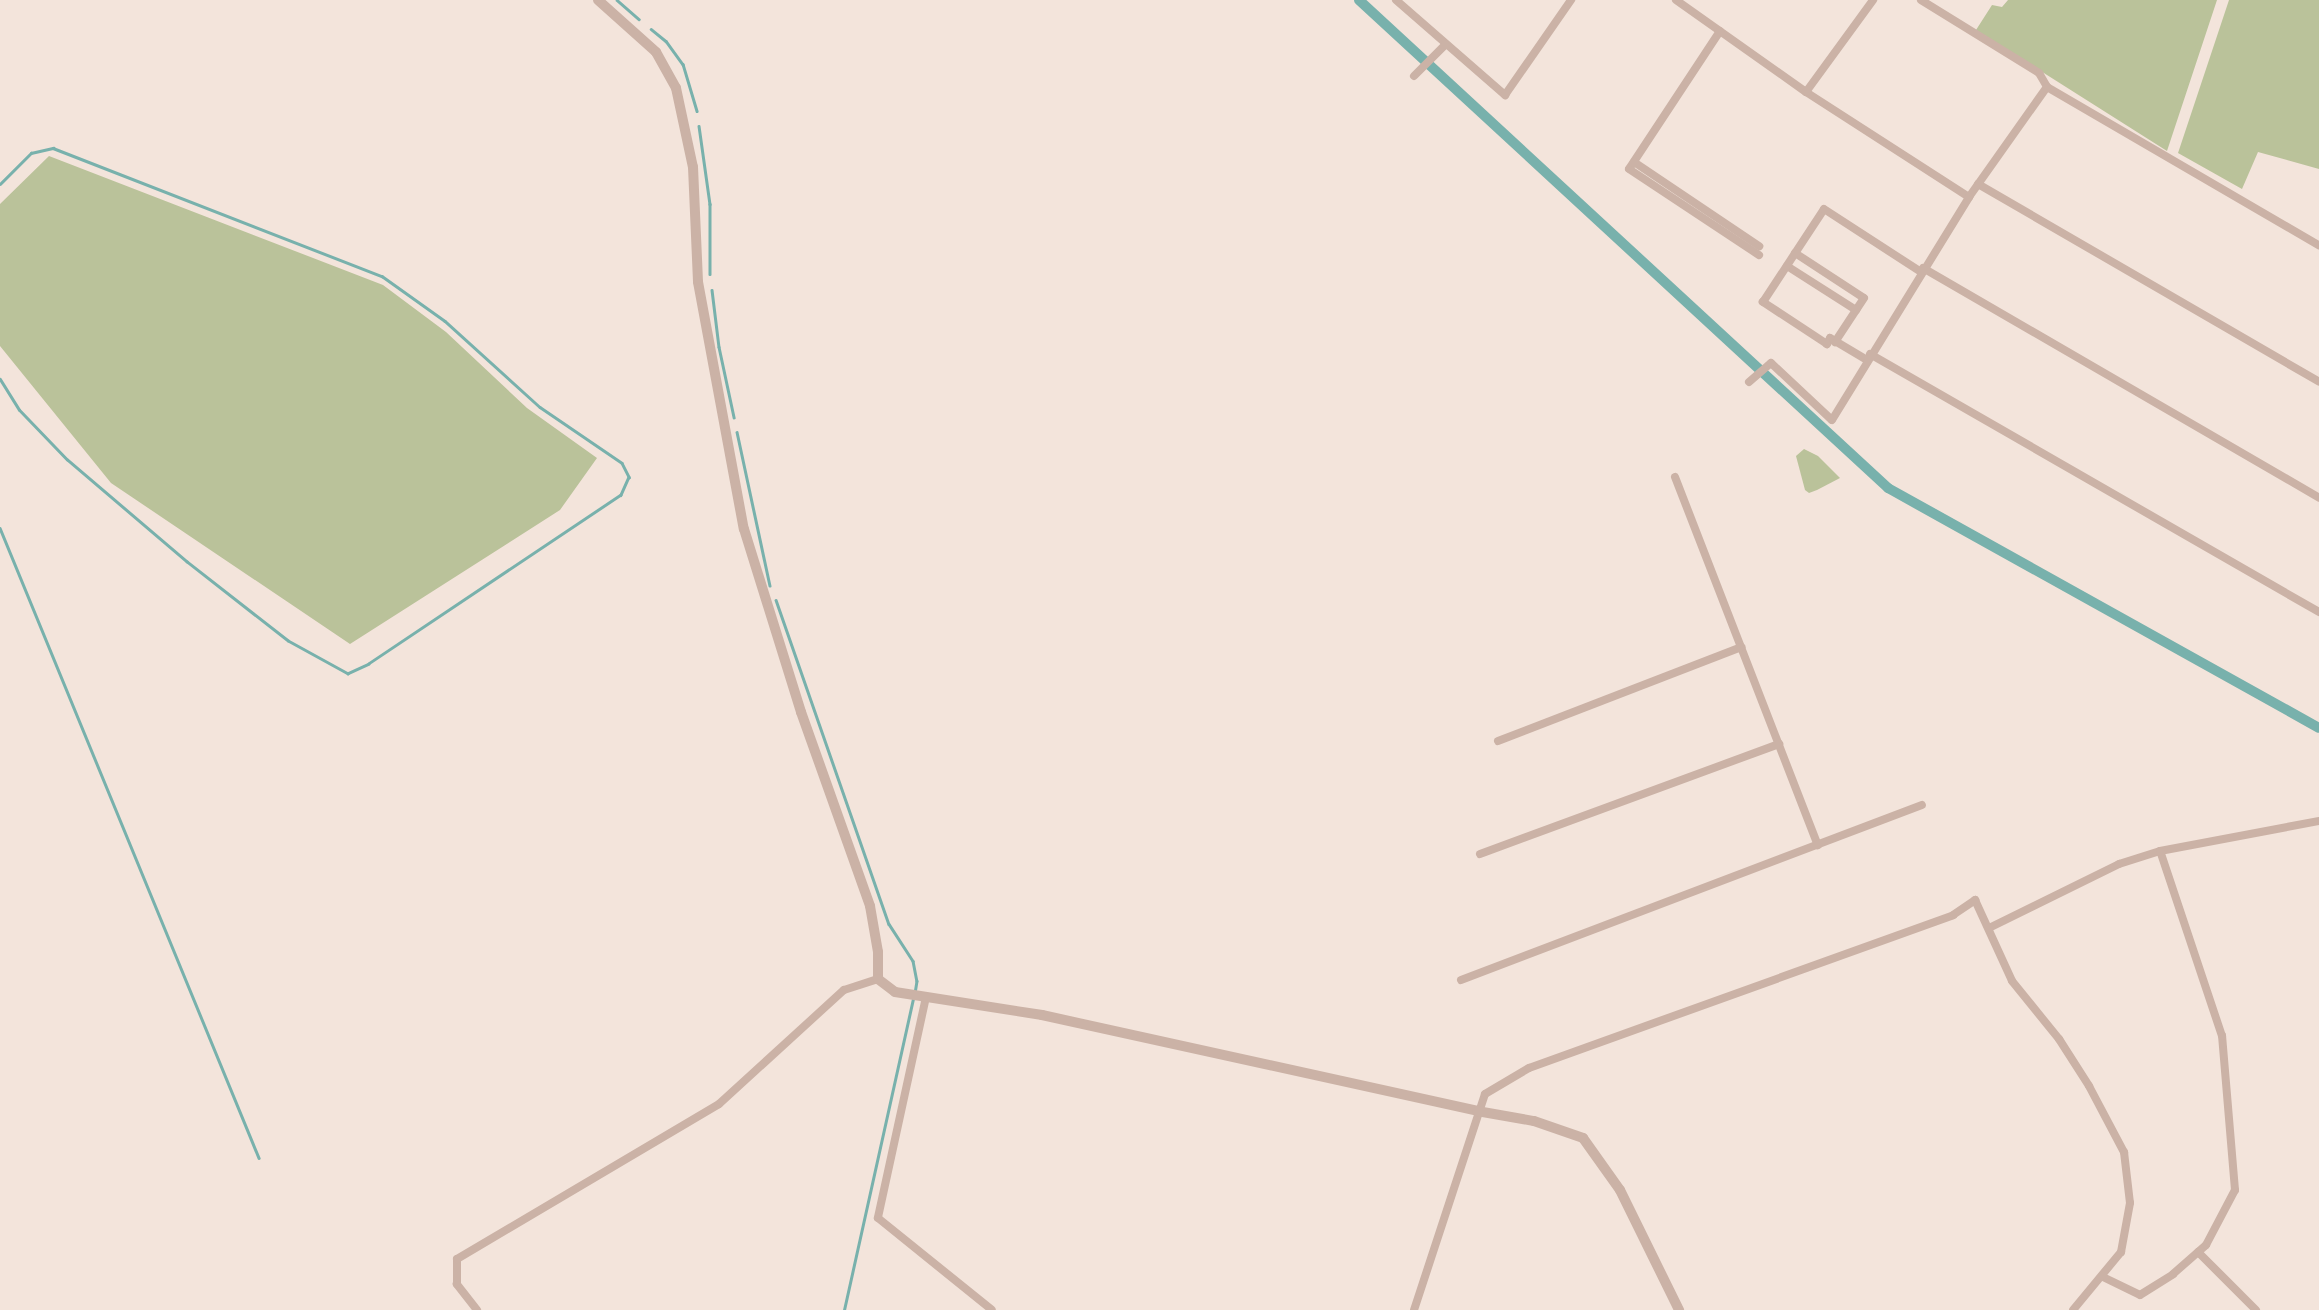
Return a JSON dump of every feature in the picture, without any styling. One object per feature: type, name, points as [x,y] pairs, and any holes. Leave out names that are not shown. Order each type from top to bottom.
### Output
[{"type":"street","points":[[598,0],[656,51],[677,88],[693,167],[698,282],[744,529],[801,712],[870,906],[878,952],[878,979]]},
{"type":"street","points":[[1396,0],[1504,95],[1571,0]]},
{"type":"street","points":[[1676,0],[1807,92],[1969,197]]},
{"type":"street","points":[[1807,92],[1873,0]]},
{"type":"street","points":[[1921,0],[2039,73],[2047,87],[2319,245]]},
{"type":"street","points":[[1720,31],[1629,169],[1759,250]]},
{"type":"street","points":[[1414,76],[1445,45]]},
{"type":"street","points":[[1749,382],[1771,363],[1832,420],[1868,357],[1969,197],[2047,87]]},
{"type":"street","points":[[1978,184],[2319,382]]},
{"type":"street","points":[[2319,498],[1922,270],[1824,209],[1763,302],[1826,344],[1830,338],[1868,357],[2319,612]]},
{"type":"street","points":[[1795,254],[1864,298],[1835,342]]},
{"type":"street","points":[[1787,266],[1856,310]]},
{"type":"street","points":[[1675,477],[1818,845]]},
{"type":"street","points":[[1498,741],[1741,647]]},
{"type":"street","points":[[1480,854],[1779,744]]},
{"type":"street","points":[[1461,981],[1922,805]]},
{"type":"street","points":[[1989,928],[2119,864],[2160,851],[2319,821]]},
{"type":"street","points":[[2104,1277],[2140,1295],[2173,1274],[2206,1245],[2235,1190],[2222,1036],[2160,851]]},
{"type":"street","points":[[1414,1310],[1477,1111],[1485,1094],[1529,1068],[1953,915],[1975,901],[2012,981],[2059,1039],[2090,1086],[2124,1152],[2130,1203],[2122,1252],[2104,1277],[2073,1310]]},
{"type":"street","points":[[878,979],[895,992],[1042,1015],[1477,1111],[1534,1121],[1583,1138],[1620,1190],[1679,1310]]},
{"type":"street","points":[[477,1310],[457,1284],[457,1259],[719,1104],[844,990],[878,979]]},
{"type":"street","points":[[918,996],[877,1218],[992,1310]]},
{"type":"street","points":[[2198,1251],[2256,1310]]},
{"type":"green space","points":[[2008,0],[2217,0],[2167,151],[1976,30],[1992,5],[2002,7]]},
{"type":"green space","points":[[2229,0],[2319,0],[2319,169],[2258,152],[2242,189],[2178,153]]},
{"type":"green space","points":[[49,156],[383,285],[446,332],[527,408],[597,458],[560,510],[350,644],[111,483],[0,346],[0,204]]},
{"type":"green space","points":[[1804,449],[1818,456],[1840,478],[1809,493],[1805,490],[1796,456]]},
{"type":"waterway","points":[[617,0],[639,19]]},
{"type":"waterway","points":[[1359,0],[1888,488],[2319,728]]},
{"type":"waterway","points":[[651,29],[666,41],[683,64],[697,111]]},
{"type":"waterway","points":[[699,126],[710,204],[710,274]]},
{"type":"waterway","points":[[0,184],[31,153],[53,148],[382,276],[445,321],[540,407],[622,463],[629,477],[621,495],[369,664],[348,674],[288,641],[187,562],[67,460],[19,410],[0,379]]},
{"type":"waterway","points":[[712,290],[719,347],[734,417]]},
{"type":"waterway","points":[[737,432],[770,586]]},
{"type":"waterway","points":[[0,528],[259,1158]]},
{"type":"waterway","points":[[776,600],[889,924],[913,961],[917,981],[915,993]]},
{"type":"waterway","points":[[844,1310],[913,999]]}]
